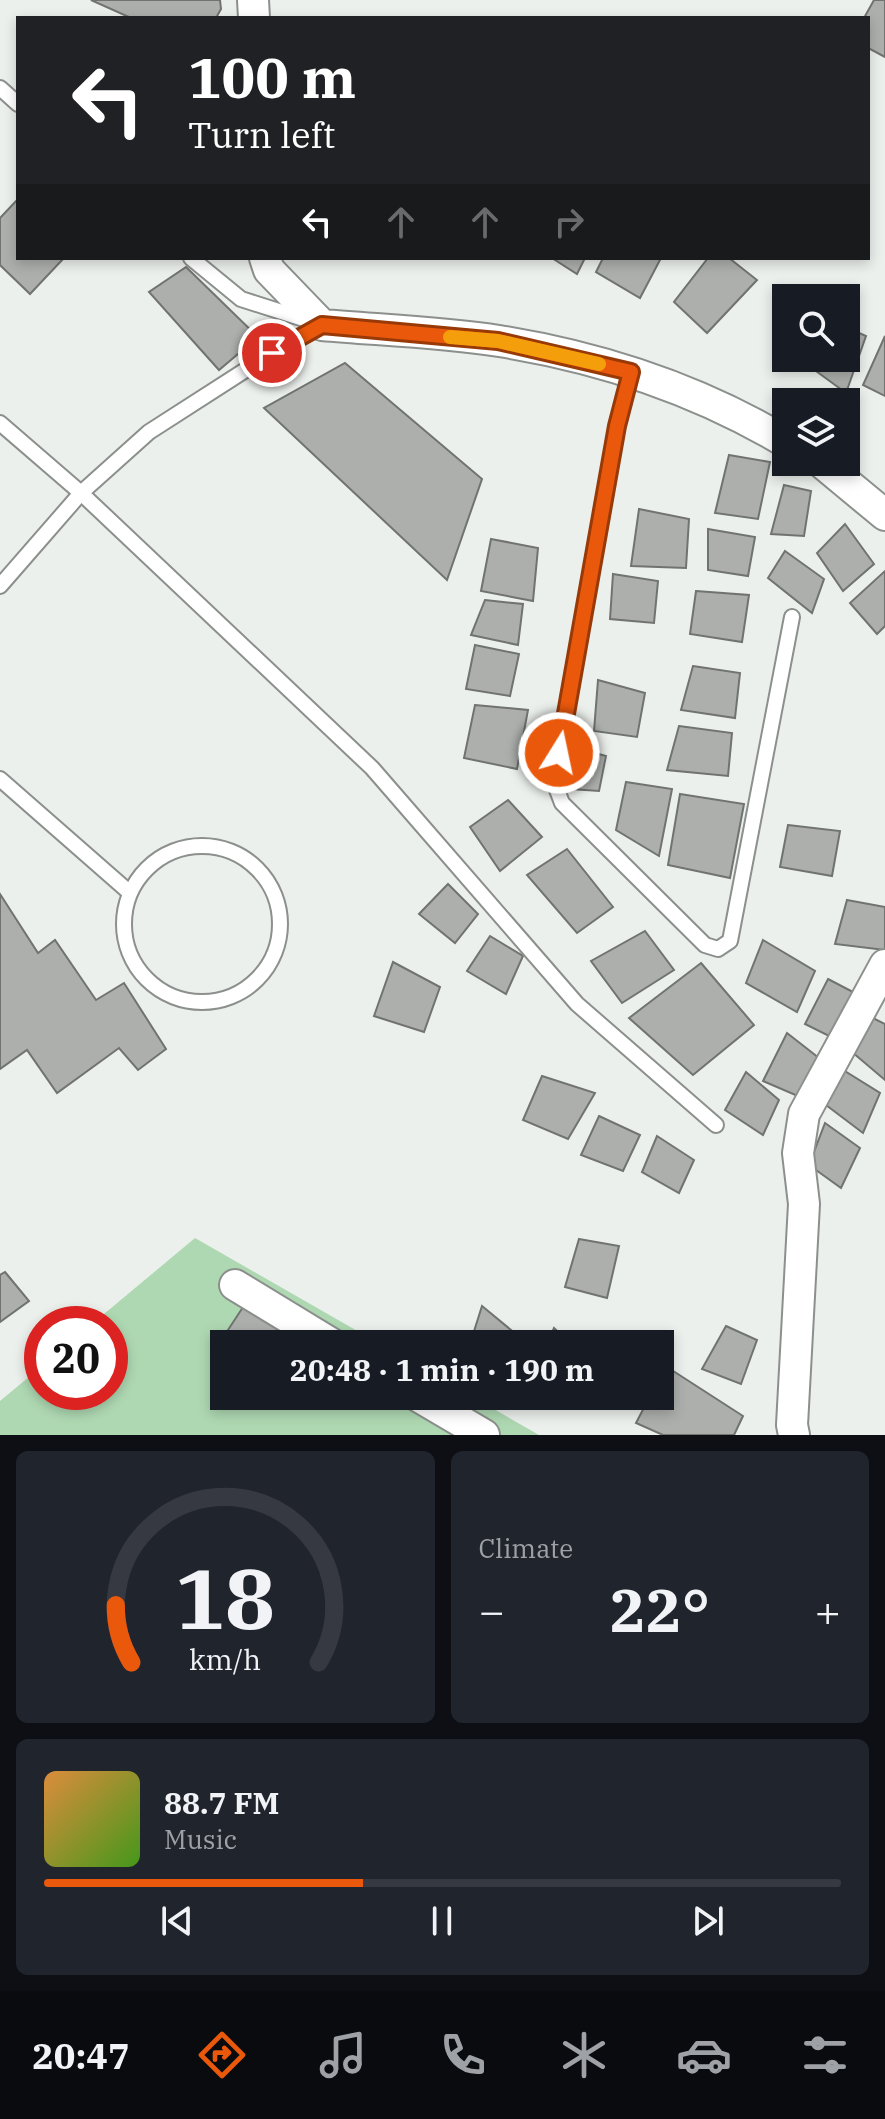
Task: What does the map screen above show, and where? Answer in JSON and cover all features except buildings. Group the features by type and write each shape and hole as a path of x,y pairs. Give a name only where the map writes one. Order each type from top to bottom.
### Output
{"street":[{"path":"266,260 269,270 322,325 498,341 631,372 748,419 772,434"},
{"path":"838,476 885,515"},
{"path":"794,1435 792,1425 804,1204 798,1153 804,1114 885,965"},
{"path":"235,1285 309,1330"},
{"path":"442,1410 484,1435"}],"lane":[{"path":"0,88 16,102"},
{"path":"193,260 241,299 322,325"},
{"path":"0,586 81,493 149,432 272,353 322,325"},
{"path":"631,372 617,426 554,782 562,803 705,945 718,949 730,941 792,617"},
{"path":"0,423 81,493 372,768 577,1004 716,1125"},
{"path":"0,779 129,892"},
{"path":"210,845 241,855 265,877 279,907 279,940 266,971 242,993 210,1003 177,1000 149,983 129,956 122,924 129,892 148,865 177,848 210,845"}],"green space":[{"path":"195,1238 356,1330 210,1330 210,1410 495,1410 539,1435 0,1435 0,1401 24,1381 24,1410 128,1410 128,1306 114,1306"}],"slow traffic":[{"path":"450,337 498,341 599,364"}],"route":[{"path":"272,353 322,325 498,341 631,372 617,426 559,753"}]}
